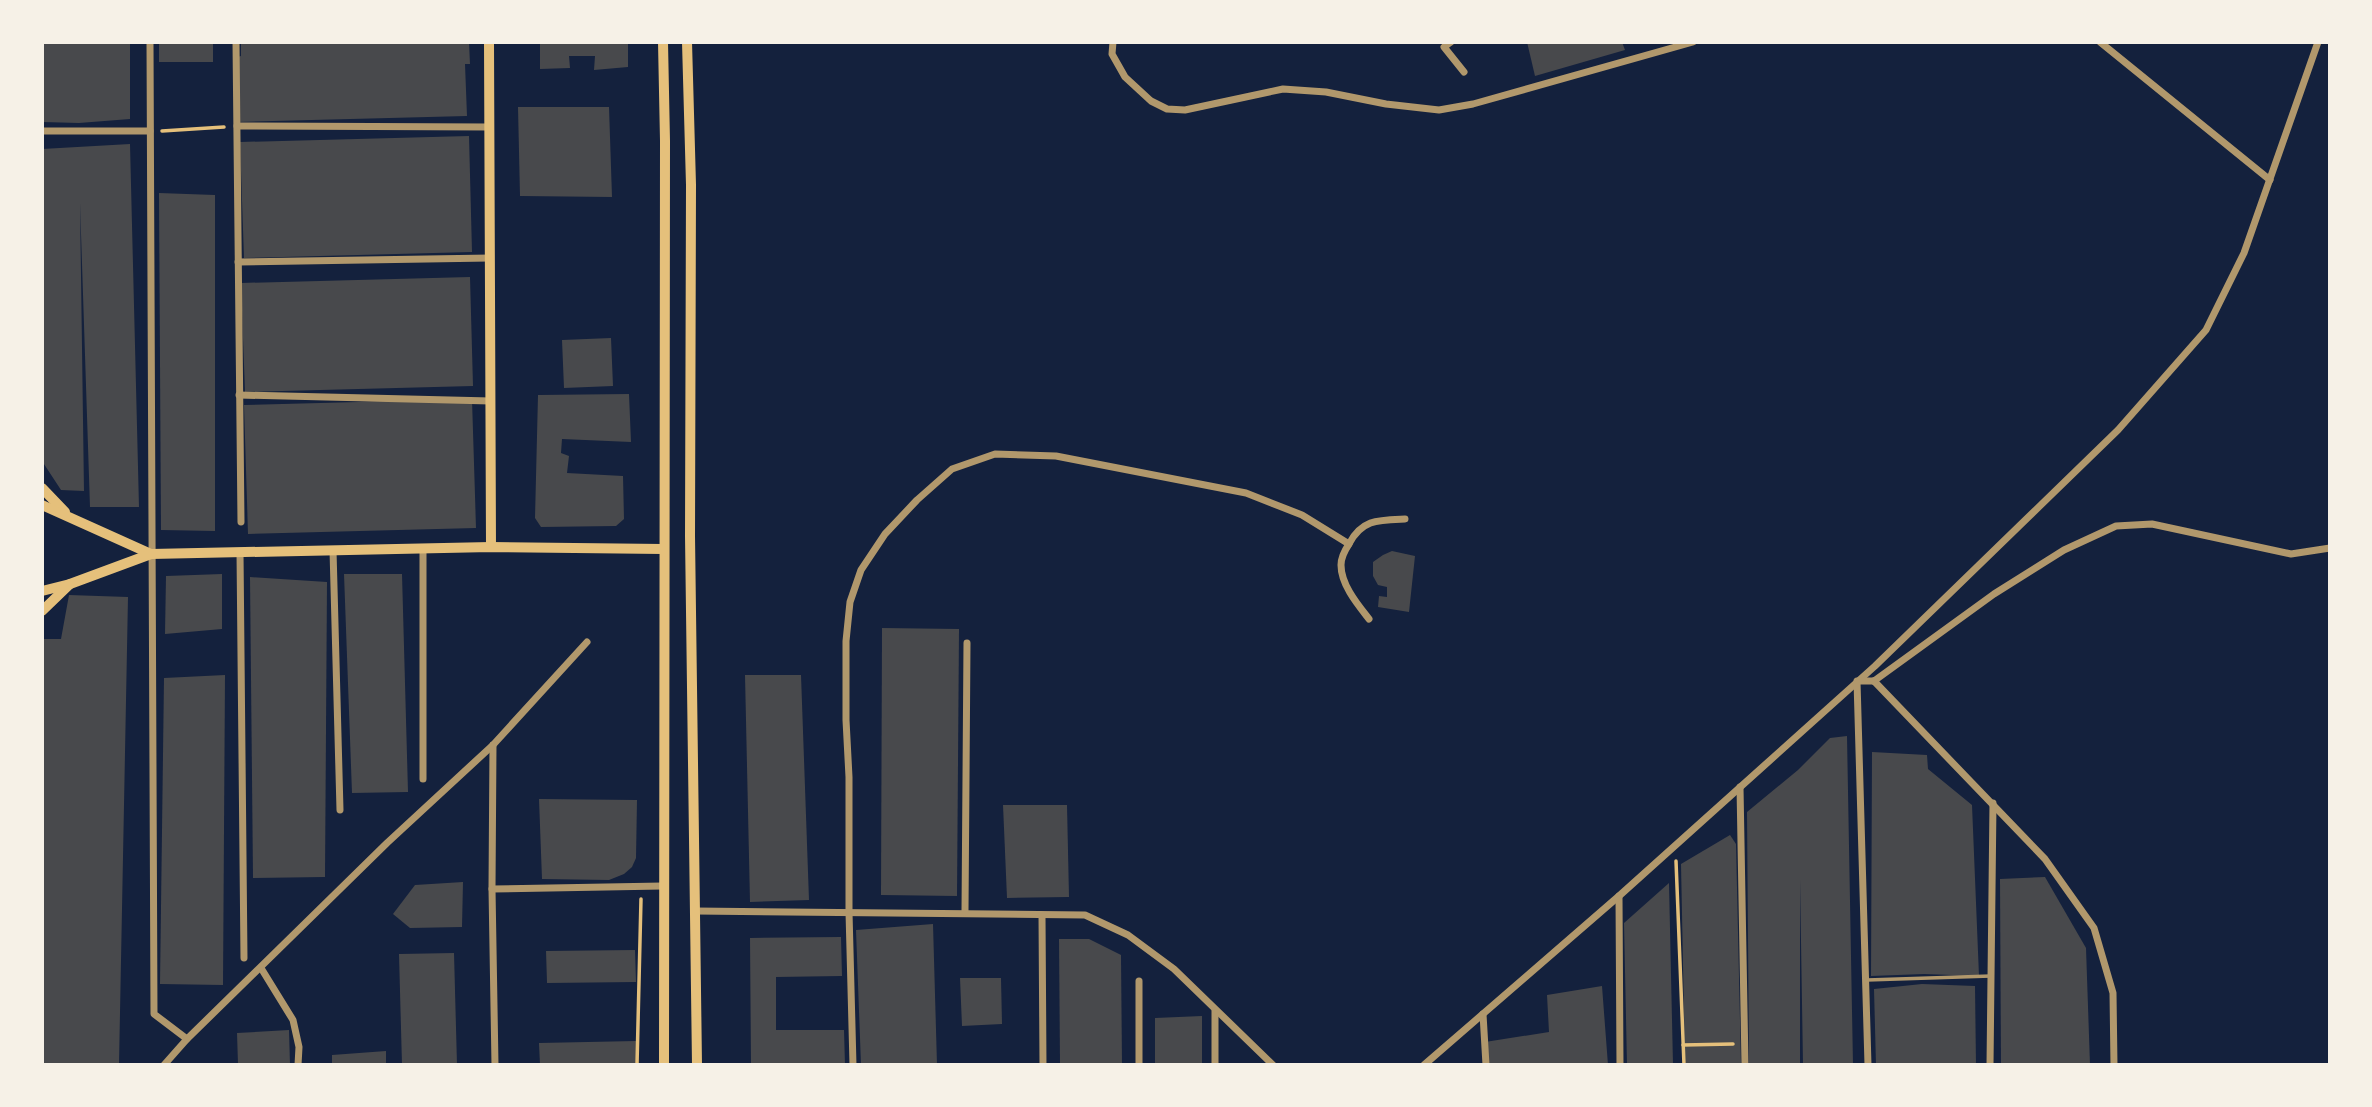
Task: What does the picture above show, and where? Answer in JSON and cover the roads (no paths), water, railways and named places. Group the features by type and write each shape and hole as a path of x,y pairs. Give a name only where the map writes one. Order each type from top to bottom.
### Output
{"main road":[{"path":"489,42 491,547"},
{"path":"663,42 664,1065"},
{"path":"687,42 691,185 690,536 697,1065"},
{"path":"42,488 70,517"},
{"path":"42,505 151,554"},
{"path":"42,590 70,584 151,554 491,547 663,549"},
{"path":"42,611 70,584"}],"street":[{"path":"150,42 154,1014 187,1039"},
{"path":"236,42 241,522"},
{"path":"1114,42 1112,54 1125,77 1151,101 1167,109 1185,110 1283,89 1326,92 1386,104 1439,110 1473,104 1686,43"},
{"path":"1451,42 1444,47 1464,72"},
{"path":"2100,42 2270,180"},
{"path":"1424,1065 1619,896 1875,666 2118,430 2206,330 2244,253 2318,42"},
{"path":"237,126 489,127"},
{"path":"42,131 150,131"},
{"path":"238,261 490,258"},
{"path":"239,395 491,401"},
{"path":"853,1065 846,720 846,641 850,601 861,570 885,534 917,500 952,470 995,454 1056,456 1247,493 1302,515 1349,544"},
{"path":"1369,619 1354,599 1341,566 1357,530 1366,524 1383,520 1405,519"},
{"path":"1857,681 1874,681 1994,594 2064,550 2116,526 2152,524 2291,554 2330,548"},
{"path":"423,548 423,779"},
{"path":"333,550 340,810"},
{"path":"240,552 244,958"},
{"path":"164,1065 187,1039 387,843 493,745 587,642"},
{"path":"965,912 967,643"},
{"path":"1857,681 1868,1065"},
{"path":"1874,681 2045,859 2094,928 2113,993 2114,1065"},
{"path":"493,745 495,1065"},
{"path":"1740,787 1745,1065"},
{"path":"1990,1065 1993,803"},
{"path":"492,889 662,886"},
{"path":"1619,896 1620,1065"},
{"path":"696,911 1085,915 1128,934 1174,969 1273,1065"},
{"path":"1042,915 1043,1065"},
{"path":"261,968 293,1020 299,1046 298,1065"},
{"path":"1139,981 1139,1065"},
{"path":"1215,1011 1215,1065"},
{"path":"1483,1014 1486,1065"}],"lane":[{"path":"1864,980 1991,976"}]}
